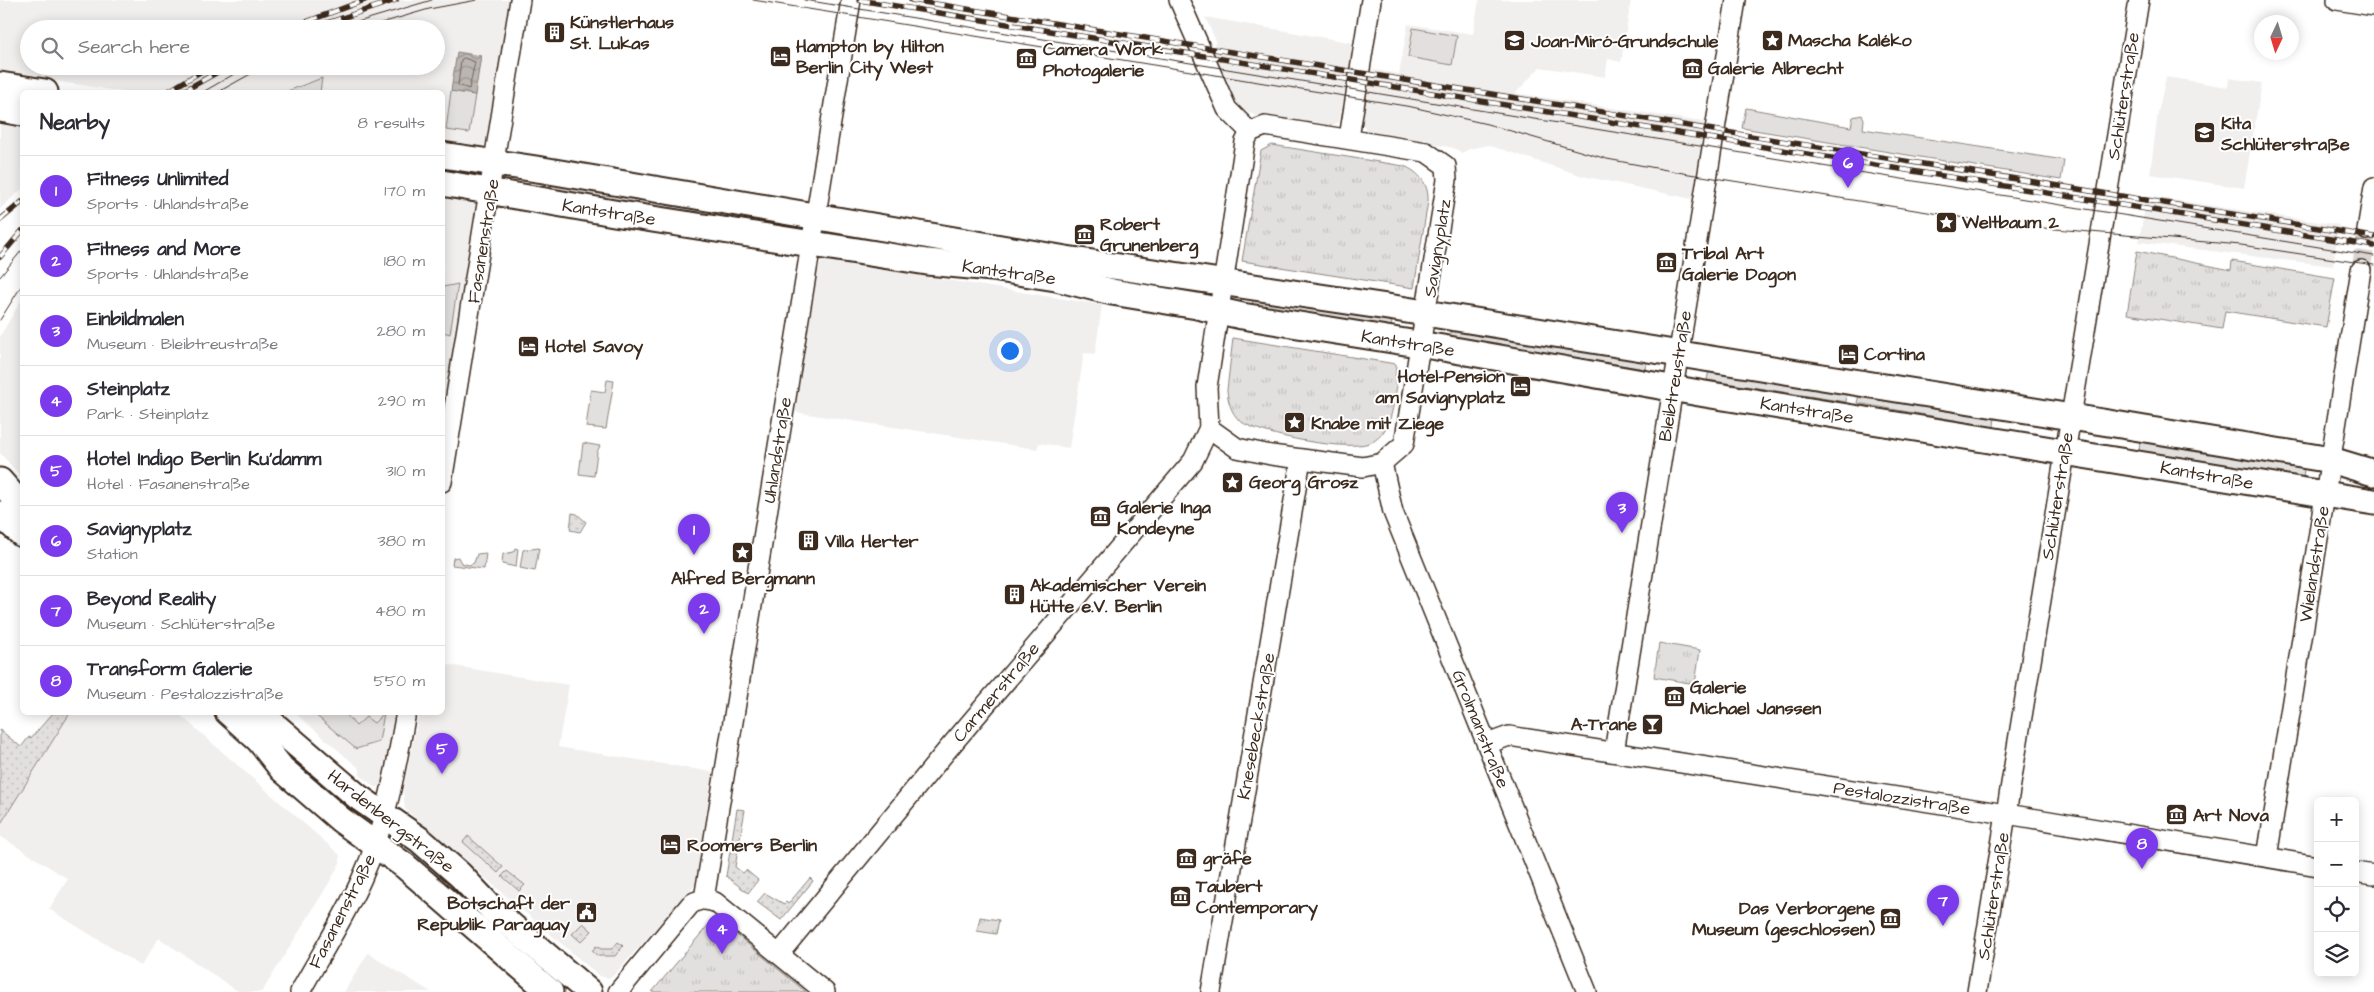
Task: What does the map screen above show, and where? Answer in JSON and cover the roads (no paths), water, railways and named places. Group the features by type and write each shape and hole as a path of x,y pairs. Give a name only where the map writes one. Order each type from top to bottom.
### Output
{"main road":[{"path":"0,85 32,90"},
{"path":"0,109 20,113"},
{"name":"Kantstraße","path":"445,155 1066,259 1427,313 2070,417 2331,460 2374,473"},
{"name":"Kantstraße","path":"445,184 927,262 1056,278 1112,292 1197,306 1219,312 1673,389 2374,502"},
{"path":"0,481 20,504"},
{"path":"0,514 20,532"},
{"name":"Hardenbergstraße","path":"231,715 259,740 291,777 341,820 405,866 550,992"},
{"name":"Hardenbergstraße","path":"262,715 358,797 411,834 460,875 493,910 589,992"}],"street":[{"name":"Fasanenstraße","path":"445,464 491,192 520,0"},
{"name":"Uhlandstraße","path":"704,899 851,0"},
{"path":"1179,0 1227,109 1250,132 1245,142 1207,387 1209,428 1237,448 1363,467 1382,463"},
{"path":"1349,138 1371,0"},
{"name":"Bleibtreustraße","path":"1614,752 1736,0"},
{"name":"Schlüterstraße","path":"1977,992 2139,0"},
{"path":"2337,0 2374,6"},
{"name":"Savignyplatz","path":"1250,132 1265,126 1349,138 1426,152 1446,166 1447,180 1427,313 1404,444 1382,463"},
{"path":"2367,230 2374,187"},
{"name":"Wielandstraße","path":"2267,857 2361,270"},
{"name":"Carmerstraße","path":"778,954 958,736 1193,461 1209,428"},
{"name":"Knesebeckstraße","path":"1211,992 1301,459"},
{"name":"Grolmanstraße","path":"1382,463 1394,512 1587,992"},
{"name":"Fasanenstraße","path":"300,992 362,880 385,816 394,781 405,715"},
{"name":"Pestalozzistraße","path":"1487,744 1509,736 2006,814 2314,865"},
{"path":"2359,873 2374,875"},
{"path":"618,992 690,905 695,901 704,899 715,902 826,992"}],"water":[{"path":"457,52 481,56 475,95 451,91"}],"tunnel":[{"path":"2361,270 2367,230"}],"tram line":[{"path":"364,20 432,0"},
{"path":"392,20 429,9 477,0"},
{"path":"753,0 1412,107 1487,124 1607,159 1683,173 2009,225 2241,245 2374,265"},
{"path":"804,0 2374,256"},
{"path":"206,90 232,75"},
{"path":"222,90 249,75"},
{"path":"0,277 20,252"},
{"path":"0,320 20,288"}],"railway":[{"path":"311,20 365,0"},
{"path":"336,20 396,0"},
{"path":"859,0 2374,246"},
{"path":"911,0 2374,237"},
{"path":"170,90 195,75"},
{"path":"186,90 212,75"},
{"path":"0,220 20,204"},
{"path":"0,257 20,233"}],"place":[{"name":"Künstlerhaus St. Lukas","path":"554,32"},
{"name":"Mascha Kaléko","path":"1772,40"},
{"name":"Joan-Miró-Grundschule","path":"1515,41"},
{"name":"Hampton by Hilton Berlin City West","path":"780,56"},
{"name":"Camera Work Photogalerie","path":"1027,59"},
{"name":"Galerie Albrecht","path":"1692,68"},
{"name":"Kita Schlüterstraße","path":"2205,133"},
{"name":"Savignyplatz","path":"1848,188"},
{"name":"Weltbaum 2","path":"1946,222"},
{"name":"Robert Grunenberg","path":"1084,234"},
{"name":"Tribal Art Galerie Dogon","path":"1666,263"},
{"name":"Hotel Savoy","path":"529,346"},
{"name":"Cortina","path":"1848,354"},
{"name":"Hotel-Pension am Savignyplatz","path":"1521,386"},
{"name":"Knabe mit Ziege","path":"1295,423"},
{"name":"Georg Grosz","path":"1233,482"},
{"name":"Galerie Inga Kondeyne","path":"1101,517"},
{"name":"Einbildmalen","path":"1622,533"},
{"name":"Villa Herter","path":"809,541"},
{"name":"Alfred Bergmann","path":"743,553"},
{"name":"Fitness Unlimited","path":"694,555"},
{"name":"Akademischer Verein Hütte e.V. Berlin","path":"1014,595"},
{"name":"Fitness and More","path":"704,634"},
{"name":"Galerie Michael Janssen","path":"1674,697"},
{"name":"A-Trane","path":"1653,724"},
{"name":"Hotel Indigo Berlin Ku'damm","path":"442,774"},
{"name":"Art Nova","path":"2177,815"},
{"name":"Roomers Berlin","path":"671,845"},
{"name":"gräfe","path":"1187,858"},
{"name":"Transform Galerie","path":"2142,869"},
{"name":"Taubert Contemporary","path":"1180,896"},
{"name":"Botschaft der Republik Paraguay","path":"586,913"},
{"name":"Das Verborgene Museum (geschlossen)","path":"1891,918"},
{"name":"Beyond Reality","path":"1943,926"},
{"name":"Steinplatz","path":"722,954"}]}
